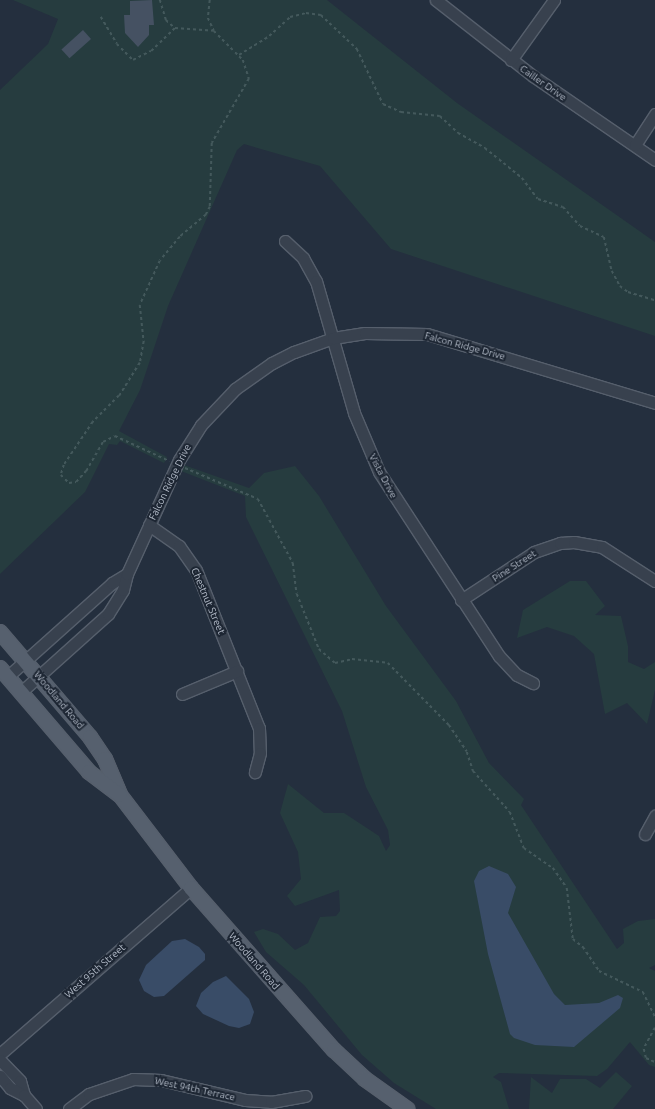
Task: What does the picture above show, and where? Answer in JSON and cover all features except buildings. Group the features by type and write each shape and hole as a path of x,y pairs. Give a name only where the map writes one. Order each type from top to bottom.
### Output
{"main road":[{"name":"Woodland Road","path":"0,632 38,676 105,759 120,795 190,888 330,1046 365,1079 407,1109"},
{"name":"Woodland Road","path":"4,672 90,772 120,795"}],"street":[{"name":"Cailler Drive","path":"436,0 511,60 655,160"},
{"path":"511,60 554,0"},
{"path":"635,145 655,114"},
{"name":"Vista Drive","path":"285,241 310,268 333,338 354,413 374,460 395,499 507,666 533,683"},
{"name":"Falcon Ridge Drive","path":"21,692 108,614 123,590 127,574 177,465 201,425 234,389 272,363 333,338 385,332 426,334 655,402"},
{"name":"Chestnut Street","path":"149,525 179,546 192,563 237,670 259,728 260,753 255,772"},
{"name":"Pine Street","path":"462,600 534,552 560,543 574,542 602,547 655,581"},
{"path":"4,672 25,661 112,583 127,574"},
{"path":"182,694 237,670"},
{"path":"645,834 655,816"},
{"name":"West 95th Street","path":"0,1054 190,888"},
{"path":"0,1060 20,1081 24,1095 36,1109"},
{"path":"0,1076 16,1093 24,1095"},
{"name":"West 94th Terrace","path":"69,1109 89,1094 133,1079 161,1080 245,1100 272,1102 305,1096"}],"path":[{"path":"160,0 166,20 175,28 214,31"},
{"path":"210,0 208,18 214,31 239,55 249,78 212,143 210,207 206,215 180,237 156,268 140,305 144,341 140,363 119,396 93,422 64,465 61,475 69,483 76,482 86,471 103,442 115,436 177,465 258,499 293,563 298,594 319,649 335,663 352,659 388,663 448,725 467,752 473,770 510,812 524,848 549,864 567,888 573,938 584,947 599,971 643,992 655,1017"},
{"path":"239,55 269,36 290,17 306,13 321,15 357,49 383,104 401,112 440,116 458,133 485,148 522,178 538,198 563,207 580,226 604,237 612,270 624,289 655,300"},
{"path":"101,17 117,44 133,60 151,51 175,28"},
{"path":"655,1028 644,1049 646,1058 655,1062"}],"green space":[{"path":"13,0 327,0 457,103 655,242 655,336 391,249 320,166 244,144 237,150 168,306 140,390 119,431 167,457 164,463 120,441 117,445 109,444 85,492 0,574 0,90 48,44 58,19"},
{"path":"184,465 249,488 264,473 295,466 319,496 386,606 456,701 489,763 524,799 521,805 617,949 624,943 623,929 638,921 655,919 655,965 649,968 655,971 655,1067 649,1065 630,1042 607,1069 597,1076 499,1073 493,1077 501,1082 509,1109 436,1109 394,1083 362,1055 304,985 266,952 254,932 263,929 278,934 295,950 308,943 320,917 336,916 340,911 339,890 295,906 287,896 301,879 298,852 280,813 288,784 324,813 344,813 379,836 386,851 390,845 388,830 366,787 342,711 246,517 245,496 181,471"},
{"path":"570,581 586,581 605,606 595,615 621,616 628,646 628,662 644,669 655,662 655,690 647,724 627,703 605,714 594,654 574,636 547,627 517,638 523,610"},
{"path":"616,1072 632,1086 613,1109 529,1109 531,1077 552,1093 560,1079 586,1079 600,1088"}],"water":[{"path":"489,866 508,874 516,887 508,913 554,994 565,1005 599,1003 618,995 623,998 620,1008 574,1047 535,1045 514,1038 510,1034 488,954 474,881 479,871"},
{"path":"185,939 199,947 205,954 205,960 164,996 154,997 144,991 139,980 146,965 172,941"},
{"path":"226,976 249,999 254,1012 250,1024 239,1028 229,1026 203,1014 196,1006 201,993 213,982"}]}
